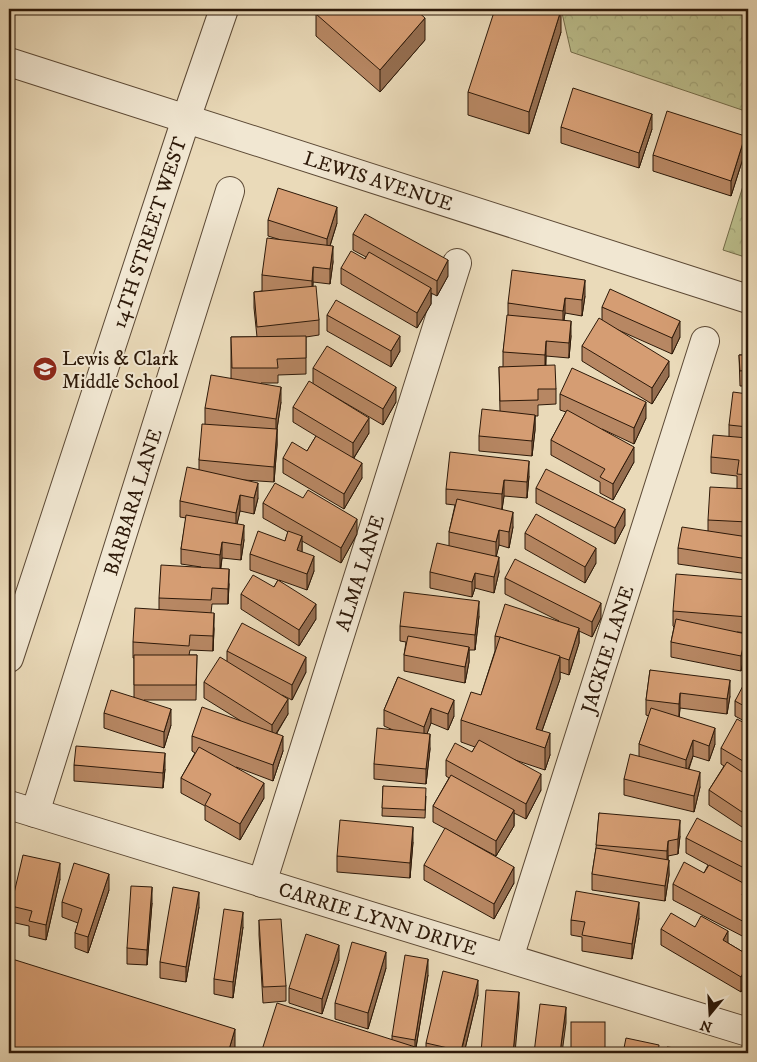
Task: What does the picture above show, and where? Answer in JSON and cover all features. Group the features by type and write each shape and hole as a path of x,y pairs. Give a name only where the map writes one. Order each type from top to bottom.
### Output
{"street":[{"name":"14TH STREET WEST","path":"9,658 224,9"},
{"name":"LEWIS AVENUE","path":"9,62 748,299"},
{"name":"BARBARA LANE","path":"35,813 230,191"},
{"name":"ALMA LANE","path":"262,883 458,264"},
{"name":"JACKIE LANE","path":"509,958 705,341"},
{"name":"CARRIE LYNN DRIVE","path":"9,805 509,958 746,1025"}],"green space":[{"path":"551,9 748,9 748,112 571,52 562,13"},
{"path":"748,170 748,258 723,250"}],"building":[{"path":"320,9 415,9 425,18 380,70 316,14"},
{"path":"495,9 561,10 529,112 468,92"},
{"path":"573,88 652,114 639,153 561,127"},
{"path":"667,111 745,136 731,181 653,155"},
{"path":"278,188 337,207 327,239 268,220"},
{"path":"365,214 448,260 437,281 353,234"},
{"path":"267,238 333,246 330,269 313,267 312,281 262,275"},
{"path":"351,251 365,259 369,252 431,288 417,313 341,268"},
{"path":"512,270 585,280 582,300 565,298 563,311 508,303"},
{"path":"316,286 319,320 257,327 254,292"},
{"path":"610,289 680,321 672,338 602,307"},
{"path":"336,300 400,336 391,351 327,315"},
{"path":"507,315 571,321 569,343 546,341 545,355 503,352"},
{"path":"599,318 669,361 652,388 582,346"},
{"path":"306,336 306,358 277,359 278,368 232,368 231,337"},
{"path":"327,346 396,387 383,409 313,368"},
{"path":"739,355 748,355 748,370 740,371"},
{"path":"555,365 556,389 538,389 538,400 500,401 499,367"},
{"path":"572,368 646,402 634,428 560,394"},
{"path":"211,375 281,387 276,419 205,408"},
{"path":"309,381 369,418 353,443 293,407"},
{"path":"733,392 748,394 748,427 729,425"},
{"path":"482,409 535,415 532,441 479,436"},
{"path":"567,410 634,447 613,484 600,477 605,469 551,440"},
{"path":"202,424 277,429 274,467 199,460"},
{"path":"713,435 748,438 748,475 737,474 739,460 711,457"},
{"path":"316,436 362,463 344,494 283,458 292,442 307,451"},
{"path":"450,452 529,461 527,482 504,480 502,494 446,489"},
{"path":"187,467 258,483 254,498 240,495 236,513 180,501"},
{"path":"546,469 625,509 615,528 536,488"},
{"path":"275,483 303,498 308,490 357,519 341,548 263,503"},
{"path":"710,487 748,489 748,522 708,520"},
{"path":"457,499 513,512 509,532 499,530 496,542 449,532"},
{"path":"536,514 596,548 585,567 525,533"},
{"path":"186,515 244,525 241,545 222,542 220,555 181,549"},
{"path":"682,527 748,537 748,559 678,548"},
{"path":"258,531 285,541 288,531 302,536 297,550 314,556 307,574 250,554"},
{"path":"437,543 499,557 494,577 475,573 472,582 430,572"},
{"path":"515,559 601,603 592,622 505,578"},
{"path":"161,565 229,569 228,589 212,588 211,600 159,598"},
{"path":"676,574 748,580 748,617 673,611"},
{"path":"253,575 274,587 278,580 316,604 299,630 241,594"},
{"path":"404,592 479,601 475,635 400,626"},
{"path":"505,604 579,628 569,660 495,636"},
{"path":"135,608 214,613 213,636 190,635 189,646 133,642"},
{"path":"676,619 746,634 741,656 671,642"},
{"path":"242,623 306,657 292,685 227,651"},
{"path":"408,636 469,647 465,667 404,655"},
{"path":"500,637 560,656 536,729 550,733 545,748 461,720 471,692 481,695"},
{"path":"134,655 197,655 196,685 134,685"},
{"path":"220,657 288,699 272,725 204,682"},
{"path":"650,670 730,680 727,699 680,693 679,704 646,700"},
{"path":"398,677 454,700 448,714 431,708 424,727 384,710"},
{"path":"745,682 748,684 748,708 735,701"},
{"path":"111,690 171,709 164,732 104,713"},
{"path":"202,707 283,736 273,765 192,736"},
{"path":"651,708 715,728 709,746 693,740 686,760 639,744"},
{"path":"737,719 748,725 748,764 721,748"},
{"path":"377,728 430,734 426,769 374,764"},
{"path":"479,740 541,774 526,804 446,760 455,743 472,752"},
{"path":"76,746 165,753 163,773 74,765"},
{"path":"199,747 264,783 240,824 205,805 211,794 181,778"},
{"path":"630,754 700,772 694,796 624,779"},
{"path":"727,762 748,776 748,816 709,790"},
{"path":"451,775 514,810 496,841 433,806"},
{"path":"383,786 426,788 425,810 382,808"},
{"path":"599,813 680,820 678,839 668,841 667,851 596,845"},
{"path":"697,818 748,845 748,870 686,838"},
{"path":"340,820 413,827 410,863 337,856"},
{"path":"445,828 514,867 494,904 424,865"},
{"path":"596,848 669,860 665,886 592,874"},
{"path":"23,855 60,863 46,925 29,921 32,911 11,906"},
{"path":"684,862 704,873 709,865 747,885 742,895 748,898 748,924 673,884"},
{"path":"74,863 109,874 88,937 75,933 82,909 62,902"},
{"path":"131,886 152,887 147,950 127,948"},
{"path":"173,887 199,892 186,967 160,962"},
{"path":"576,891 639,902 632,944 582,935 585,922 571,920"},
{"path":"224,909 243,912 233,982 214,979"},
{"path":"671,913 695,927 701,916 728,931 723,940 748,955 748,963 741,977 661,929"},
{"path":"281,919 286,986 263,987 259,920"},
{"path":"306,934 339,945 322,999 289,988"},
{"path":"352,942 386,952 368,1013 335,1003"},
{"path":"405,955 428,959 415,1040 392,1036"},
{"path":"9,958 235,1029 228,1053 21,1053 9,1049"},
{"path":"443,971 478,980 461,1051 426,1043"},
{"path":"486,990 519,992 513,1053 481,1053"},
{"path":"277,1003 434,1053 261,1053"},
{"path":"540,1004 566,1007 560,1053 534,1053"},
{"path":"571,1022 605,1022 605,1053 571,1053"},
{"path":"626,1038 659,1045 658,1053 623,1053"},
{"path":"667,1047 701,1051 701,1053 666,1053"}],"place":[{"name":"Lewis & Clark Middle School","path":"45,369"}]}
